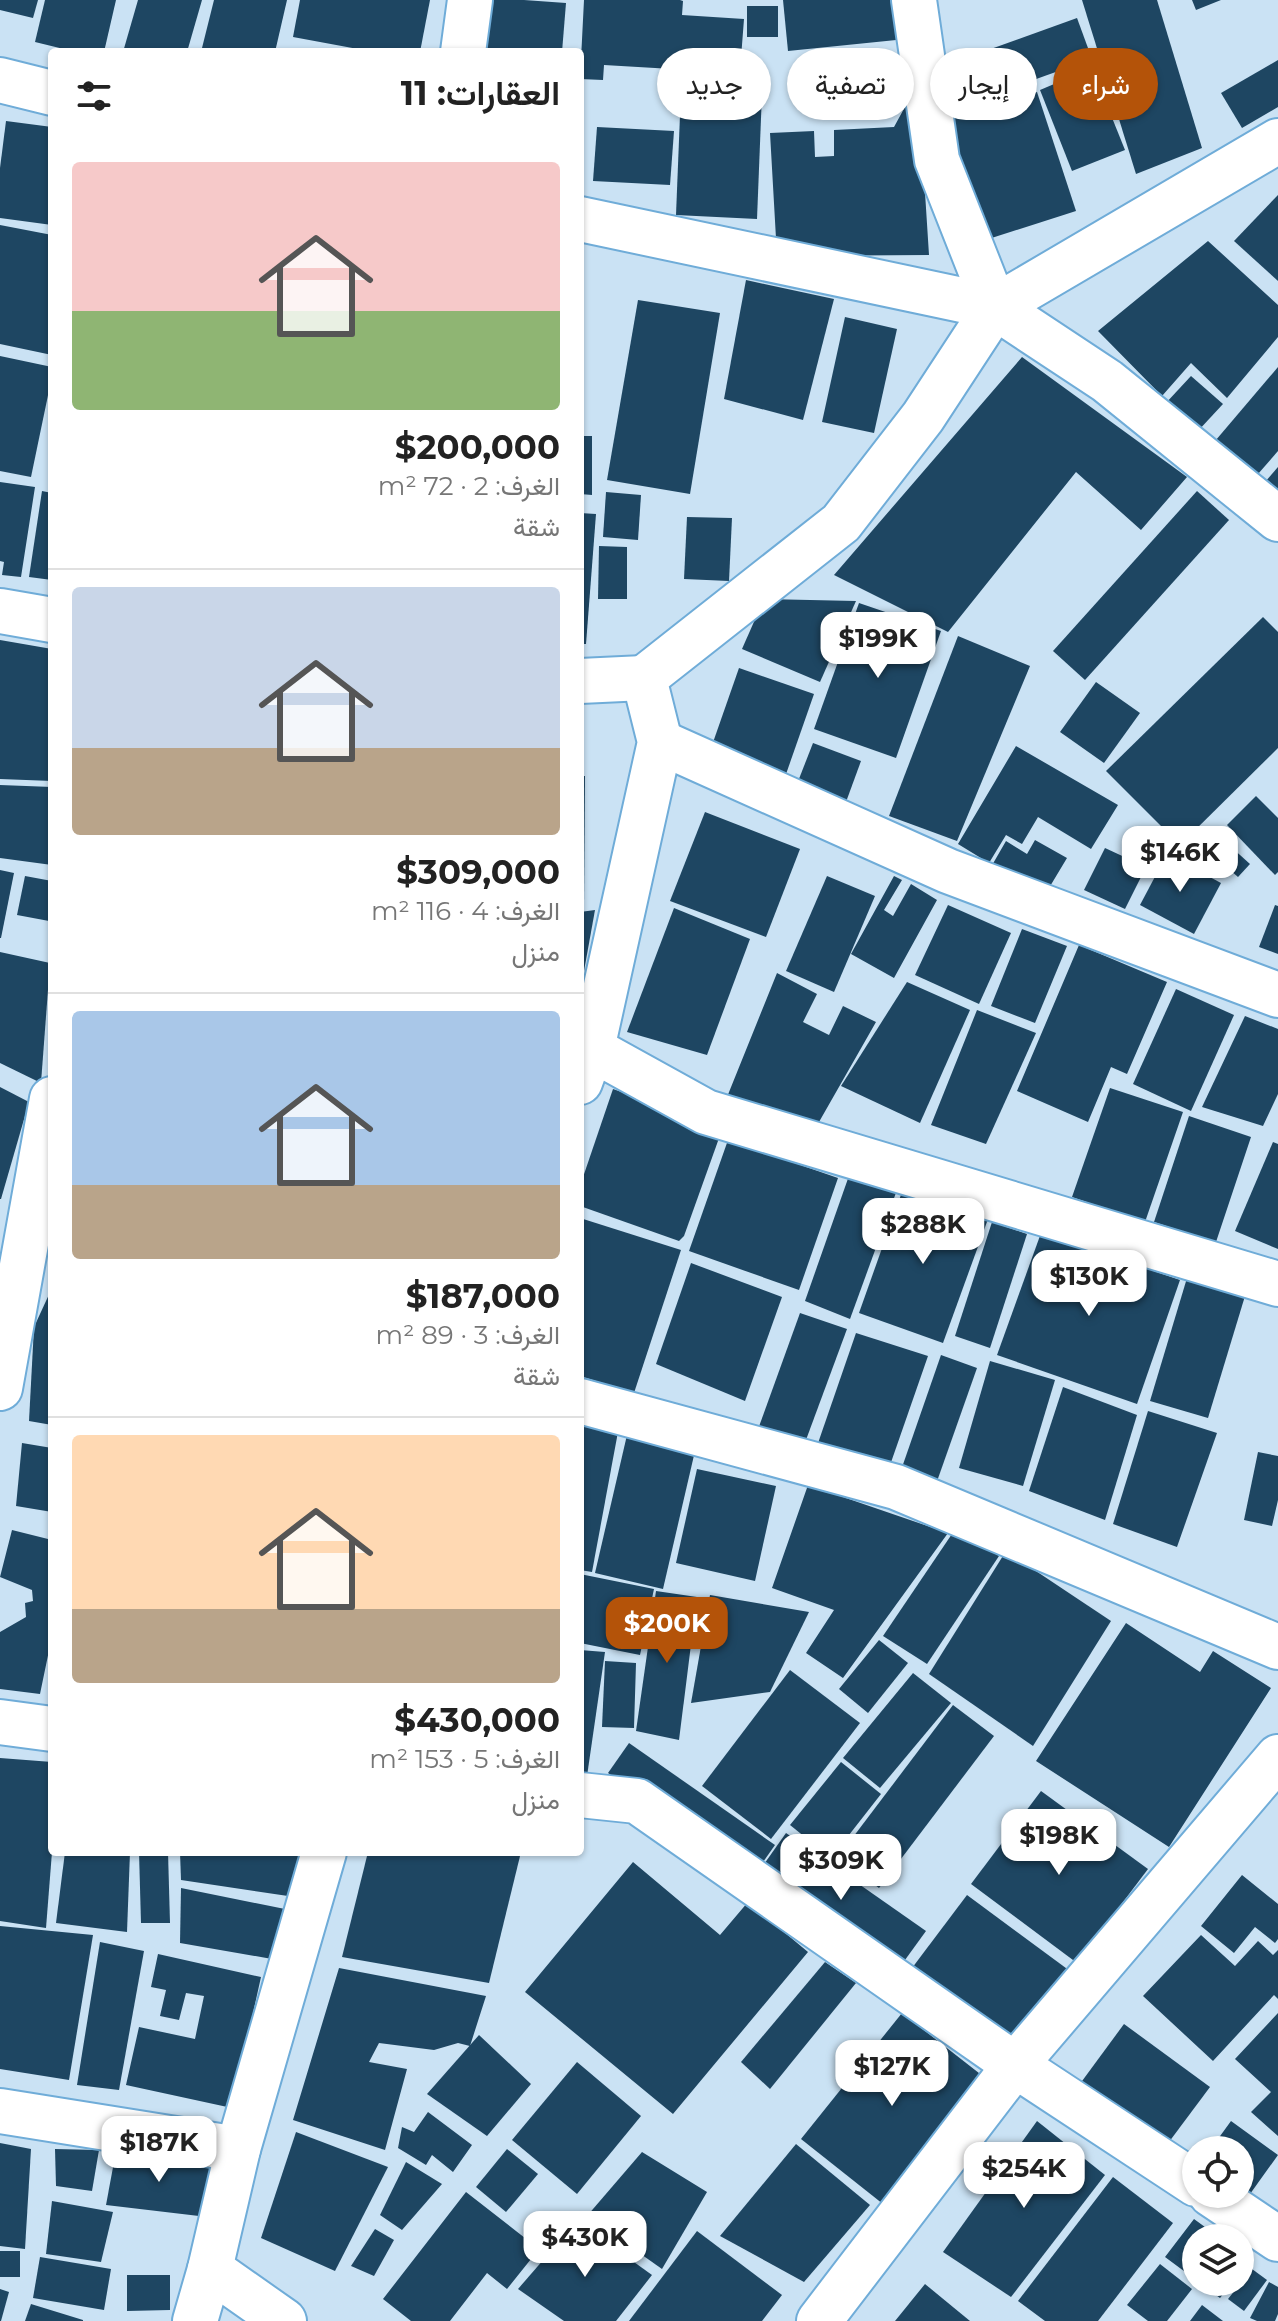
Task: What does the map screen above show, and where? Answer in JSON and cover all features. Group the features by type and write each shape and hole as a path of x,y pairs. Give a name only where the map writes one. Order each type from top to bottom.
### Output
{"street":[{"path":"464,48 470,0"},
{"path":"914,0 937,160 995,307"},
{"path":"0,80 48,92"},
{"path":"584,681 644,678 841,523 923,417 995,307 1278,141"},
{"path":"584,220 995,307 1107,381 1278,519"},
{"path":"0,611 48,619"},
{"path":"644,678 660,742 584,1059 706,1112 1278,1284"},
{"path":"660,742 948,871 1278,995"},
{"path":"0,1388 27,1216 48,1118"},
{"path":"584,1402 896,1487 1278,1647"},
{"path":"0,1722 48,1728"},
{"path":"819,2321 1015,2065 1278,1757"},
{"path":"584,1795 637,1801 1015,2065 1182,2175"},
{"path":"195,2321 238,2149 323,1856"},
{"path":"0,2111 238,2149"},
{"path":"1232,2208 1278,2239"},
{"path":"210,2269 284,2321"}],"building":[{"path":"0,0 38,0 33,18 0,10"},
{"path":"45,0 116,0 105,48 60,48 35,42"},
{"path":"138,0 202,0 188,48 124,48"},
{"path":"214,0 287,0 276,48 202,48"},
{"path":"300,0 430,0 421,48 352,48 293,37"},
{"path":"479,0 566,3 562,48 475,48"},
{"path":"584,0 680,0 683,1 682,15 744,19 742,48 657,48 657,68 604,65 603,80 584,79 584,48 582,48"},
{"path":"783,0 902,0 906,39 788,48"},
{"path":"1082,0 1157,0 1202,148 1136,174 1119,120 1158,120 1158,48 1097,48"},
{"path":"1192,0 1221,0 1196,10"},
{"path":"747,6 778,6 778,37 747,37"},
{"path":"1077,18 1088,48 1053,48 1053,73 1037,79 1037,48 994,48"},
{"path":"1278,60 1278,107 1242,128 1221,93"},
{"path":"918,83 929,255 777,256 770,133 814,131 815,157 834,156 834,130 894,127 898,120 914,120 914,90"},
{"path":"1053,84 1053,120 1113,120 1125,150 1072,171 1040,90"},
{"path":"1037,92 1076,211 976,243 938,123 948,120 1037,120"},
{"path":"680,120 761,120 757,219 676,215"},
{"path":"6,121 48,126 48,224 0,218 0,168"},
{"path":"597,127 674,131 670,185 593,181"},
{"path":"1278,195 1278,281 1234,241"},
{"path":"0,225 48,234 48,354 0,344"},
{"path":"1208,241 1278,305 1278,337 1227,398 1191,363 1162,396 1098,331"},
{"path":"746,280 834,299 803,420 724,399"},
{"path":"638,300 720,313 690,494 607,480"},
{"path":"845,317 897,329 874,433 822,422"},
{"path":"0,356 48,366 48,395 31,477 0,471"},
{"path":"1022,357 1187,477 1141,530 1076,472 948,632 834,575"},
{"path":"1278,367 1278,451 1251,482 1210,447"},
{"path":"1191,376 1223,404 1197,432 1165,404"},
{"path":"584,436 592,436 592,495 584,494"},
{"path":"1278,467 1278,493 1265,482"},
{"path":"0,482 35,487 21,577 2,575"},
{"path":"42,491 48,492 48,579 29,577"},
{"path":"1197,491 1229,520 1085,680 1053,651"},
{"path":"606,492 641,495 638,540 603,537"},
{"path":"584,513 596,514 584,644"},
{"path":"687,517 732,518 729,581 684,579"},
{"path":"599,546 627,547 627,599 598,599"},
{"path":"764,599 856,601 820,682 742,649"},
{"path":"859,603 941,631 896,758 814,729"},
{"path":"1263,617 1278,632 1278,748 1180,845 1106,771"},
{"path":"958,636 1030,666 957,841 889,816"},
{"path":"0,640 48,648 48,781 0,779"},
{"path":"739,668 814,694 785,777 710,751"},
{"path":"1096,682 1140,713 1104,763 1060,732"},
{"path":"813,743 861,761 846,802 797,784"},
{"path":"1016,746 1118,805 1091,849 1038,817 1022,844 1006,835 989,863 958,844"},
{"path":"584,776 585,776 584,903"},
{"path":"0,785 48,787 48,864 0,858"},
{"path":"1256,796 1278,818 1278,872 1275,875 1227,825"},
{"path":"705,812 800,849 766,937 670,901"},
{"path":"1220,837 1250,864 1238,877 1207,850"},
{"path":"1035,840 1067,858 1043,898 991,867 1006,841 1027,854"},
{"path":"1105,848 1146,867 1125,909 1084,890"},
{"path":"1167,854 1221,883 1194,934 1140,905"},
{"path":"0,870 14,873 1,938 0,938"},
{"path":"25,876 48,880 48,921 17,915"},
{"path":"827,876 875,896 834,992 786,971"},
{"path":"894,876 902,880 884,910 893,916 911,884 937,900 894,978 851,954"},
{"path":"948,905 1011,933 979,1004 915,975"},
{"path":"1275,905 1278,906 1278,954 1259,947"},
{"path":"674,908 750,939 707,1055 627,1032"},
{"path":"595,910 584,971 584,911"},
{"path":"1022,929 1067,946 1035,1023 991,1006"},
{"path":"1079,945 1167,982 1127,1074 1111,1067 1088,1122 1017,1091"},
{"path":"0,952 48,963 41,1083 0,1063"},
{"path":"777,973 817,994 803,1022 829,1035 843,1006 876,1022 811,1136 723,1107"},
{"path":"907,982 970,1010 920,1123 841,1086"},
{"path":"1176,989 1234,1015 1191,1111 1133,1084"},
{"path":"977,1010 1036,1033 986,1144 931,1125"},
{"path":"1245,1016 1278,1029 1278,1094 1263,1126 1202,1107"},
{"path":"0,1087 29,1102 1,1199 0,1199"},
{"path":"1110,1088 1183,1112 1145,1222 1072,1197"},
{"path":"613,1089 723,1127 684,1236 679,1241 584,1207 584,1174"},
{"path":"1189,1116 1251,1137 1216,1242 1154,1222"},
{"path":"728,1140 838,1178 799,1290 689,1251"},
{"path":"1273,1142 1278,1144 1278,1249 1235,1231"},
{"path":"851,1170 897,1190 850,1319 805,1301"},
{"path":"903,1189 988,1219 943,1343 859,1313"},
{"path":"584,1219 681,1250 634,1393 584,1377"},
{"path":"992,1222 1027,1234 990,1348 955,1336"},
{"path":"1041,1233 1180,1280 1137,1404 997,1355"},
{"path":"691,1263 782,1297 745,1401 656,1364"},
{"path":"1187,1278 1245,1296 1208,1418 1150,1401"},
{"path":"48,1297 48,1424 29,1421 34,1327"},
{"path":"800,1313 847,1329 803,1448 757,1432"},
{"path":"856,1333 928,1356 888,1471 817,1446"},
{"path":"941,1355 977,1368 935,1487 899,1476"},
{"path":"990,1361 1055,1380 1023,1486 959,1468"},
{"path":"1063,1387 1137,1415 1105,1520 1029,1491"},
{"path":"1148,1411 1217,1433 1177,1547 1113,1524"},
{"path":"584,1415 620,1421 592,1572 584,1571"},
{"path":"627,1435 695,1451 663,1589 595,1573"},
{"path":"22,1443 48,1447 48,1511 16,1506"},
{"path":"1258,1452 1278,1456 1278,1500 1272,1526 1244,1520"},
{"path":"697,1469 776,1486 755,1581 676,1563"},
{"path":"808,1485 948,1533 843,1678 806,1653 834,1610 772,1588"},
{"path":"956,1528 999,1556 927,1664 883,1636"},
{"path":"12,1530 48,1539 48,1655 40,1694 0,1689 0,1632 26,1617 25,1603 33,1601 32,1590 0,1577"},
{"path":"1006,1551 1111,1621 1033,1746 929,1674"},
{"path":"584,1575 654,1589 640,1655 584,1644"},
{"path":"656,1591 697,1597 679,1740 636,1731"},
{"path":"710,1595 809,1612 770,1692 691,1703"},
{"path":"1126,1623 1200,1672 1213,1651 1271,1688 1169,1847 1036,1761"},
{"path":"879,1640 908,1663 868,1713 839,1689"},
{"path":"584,1650 605,1652 584,1790"},
{"path":"605,1661 636,1663 634,1728 602,1727"},
{"path":"790,1670 860,1723 771,1839 702,1786"},
{"path":"913,1673 951,1703 880,1788 843,1758"},
{"path":"953,1705 994,1736 879,1888 838,1857"},
{"path":"629,1743 775,1845 754,1875 608,1773"},
{"path":"0,1758 48,1762 48,1856 52,1856 46,1928 0,1921"},
{"path":"841,1762 881,1794 831,1858 790,1825"},
{"path":"1041,1791 1148,1869 1077,1963 971,1884"},
{"path":"786,1833 926,1931 897,1971 757,1874"},
{"path":"64,1856 130,1856 127,1932 56,1923"},
{"path":"139,1856 168,1856 170,1923 141,1923"},
{"path":"180,1856 302,1856 288,1896 181,1880"},
{"path":"367,1856 520,1856 489,1983 342,1957"},
{"path":"633,1862 720,1935 748,1902 808,1952 673,2114 525,1992"},
{"path":"1242,1875 1278,1904 1278,1939 1275,1943 1255,1927 1234,1953 1201,1926"},
{"path":"181,1888 285,1909 272,1959 180,1943"},
{"path":"967,1895 1074,1974 1013,2054 906,1976"},
{"path":"0,1926 93,1935 69,2080 0,2069"},
{"path":"1201,1935 1235,1966 1258,1941 1273,1955 1278,1950 1278,1999 1274,1995 1213,2061 1143,1996"},
{"path":"100,1942 144,1951 119,2090 77,2085"},
{"path":"158,1954 261,1977 232,2108 126,2085 139,2027 195,2039 204,1996 186,1993 179,2020 160,2016 166,1990 151,1987"},
{"path":"825,1962 856,1983 770,2089 741,2062"},
{"path":"339,1968 486,1996 470,2046 458,2043 434,2050 379,2043 369,2062 407,2069 385,2150 293,2120"},
{"path":"902,2013 984,2077 883,2204 801,2139"},
{"path":"1278,2013 1278,2136 1251,2112 1271,2092 1235,2059"},
{"path":"1124,2024 1210,2087 1160,2154 1074,2092"},
{"path":"479,2035 531,2084 487,2136 427,2094"},
{"path":"577,2062 641,2116 577,2194 512,2140"},
{"path":"428,2112 472,2145 453,2172 432,2155 426,2165 398,2148 402,2127 414,2132"},
{"path":"1037,2121 1105,2175 1011,2297 943,2252"},
{"path":"1231,2121 1252,2136 1220,2136"},
{"path":"296,2132 388,2167 335,2271 261,2238"},
{"path":"1254,2138 1278,2155 1254,2188"},
{"path":"0,2143 31,2149 25,2249 0,2246"},
{"path":"796,2144 870,2205 804,2282 720,2236"},
{"path":"55,2149 99,2150 92,2191 56,2186"},
{"path":"507,2149 538,2174 506,2212 476,2187"},
{"path":"116,2151 216,2166 199,2216 106,2205"},
{"path":"642,2152 707,2192 662,2269 587,2216"},
{"path":"406,2162 442,2184 402,2230 380,2215"},
{"path":"1113,2177 1173,2223 1098,2321 1045,2321 1018,2301"},
{"path":"466,2192 539,2249 507,2289 487,2273 450,2321 411,2321 383,2299"},
{"path":"52,2201 113,2212 101,2262 46,2254"},
{"path":"577,2221 652,2275 616,2321 564,2321 518,2289"},
{"path":"375,2229 394,2240 374,2276 351,2266"},
{"path":"697,2231 782,2295 762,2321 629,2321"},
{"path":"1182,2235 1182,2270 1165,2257"},
{"path":"0,2251 20,2251 20,2277 0,2277"},
{"path":"40,2257 111,2269 104,2310 33,2298"},
{"path":"1160,2264 1182,2281 1182,2296 1187,2296 1167,2321 1148,2321 1127,2305"},
{"path":"1254,2270 1267,2280 1244,2311 1228,2299 1230,2296 1254,2296"},
{"path":"127,2275 170,2275 170,2310 127,2311"},
{"path":"1269,2282 1278,2287 1278,2314 1275,2321 1257,2321 1250,2318"},
{"path":"925,2284 970,2321 895,2321"},
{"path":"0,2289 9,2292 1,2321 0,2321"},
{"path":"31,2304 83,2320 83,2321 25,2321"},
{"path":"1202,2305 1223,2321 1190,2321"}]}
